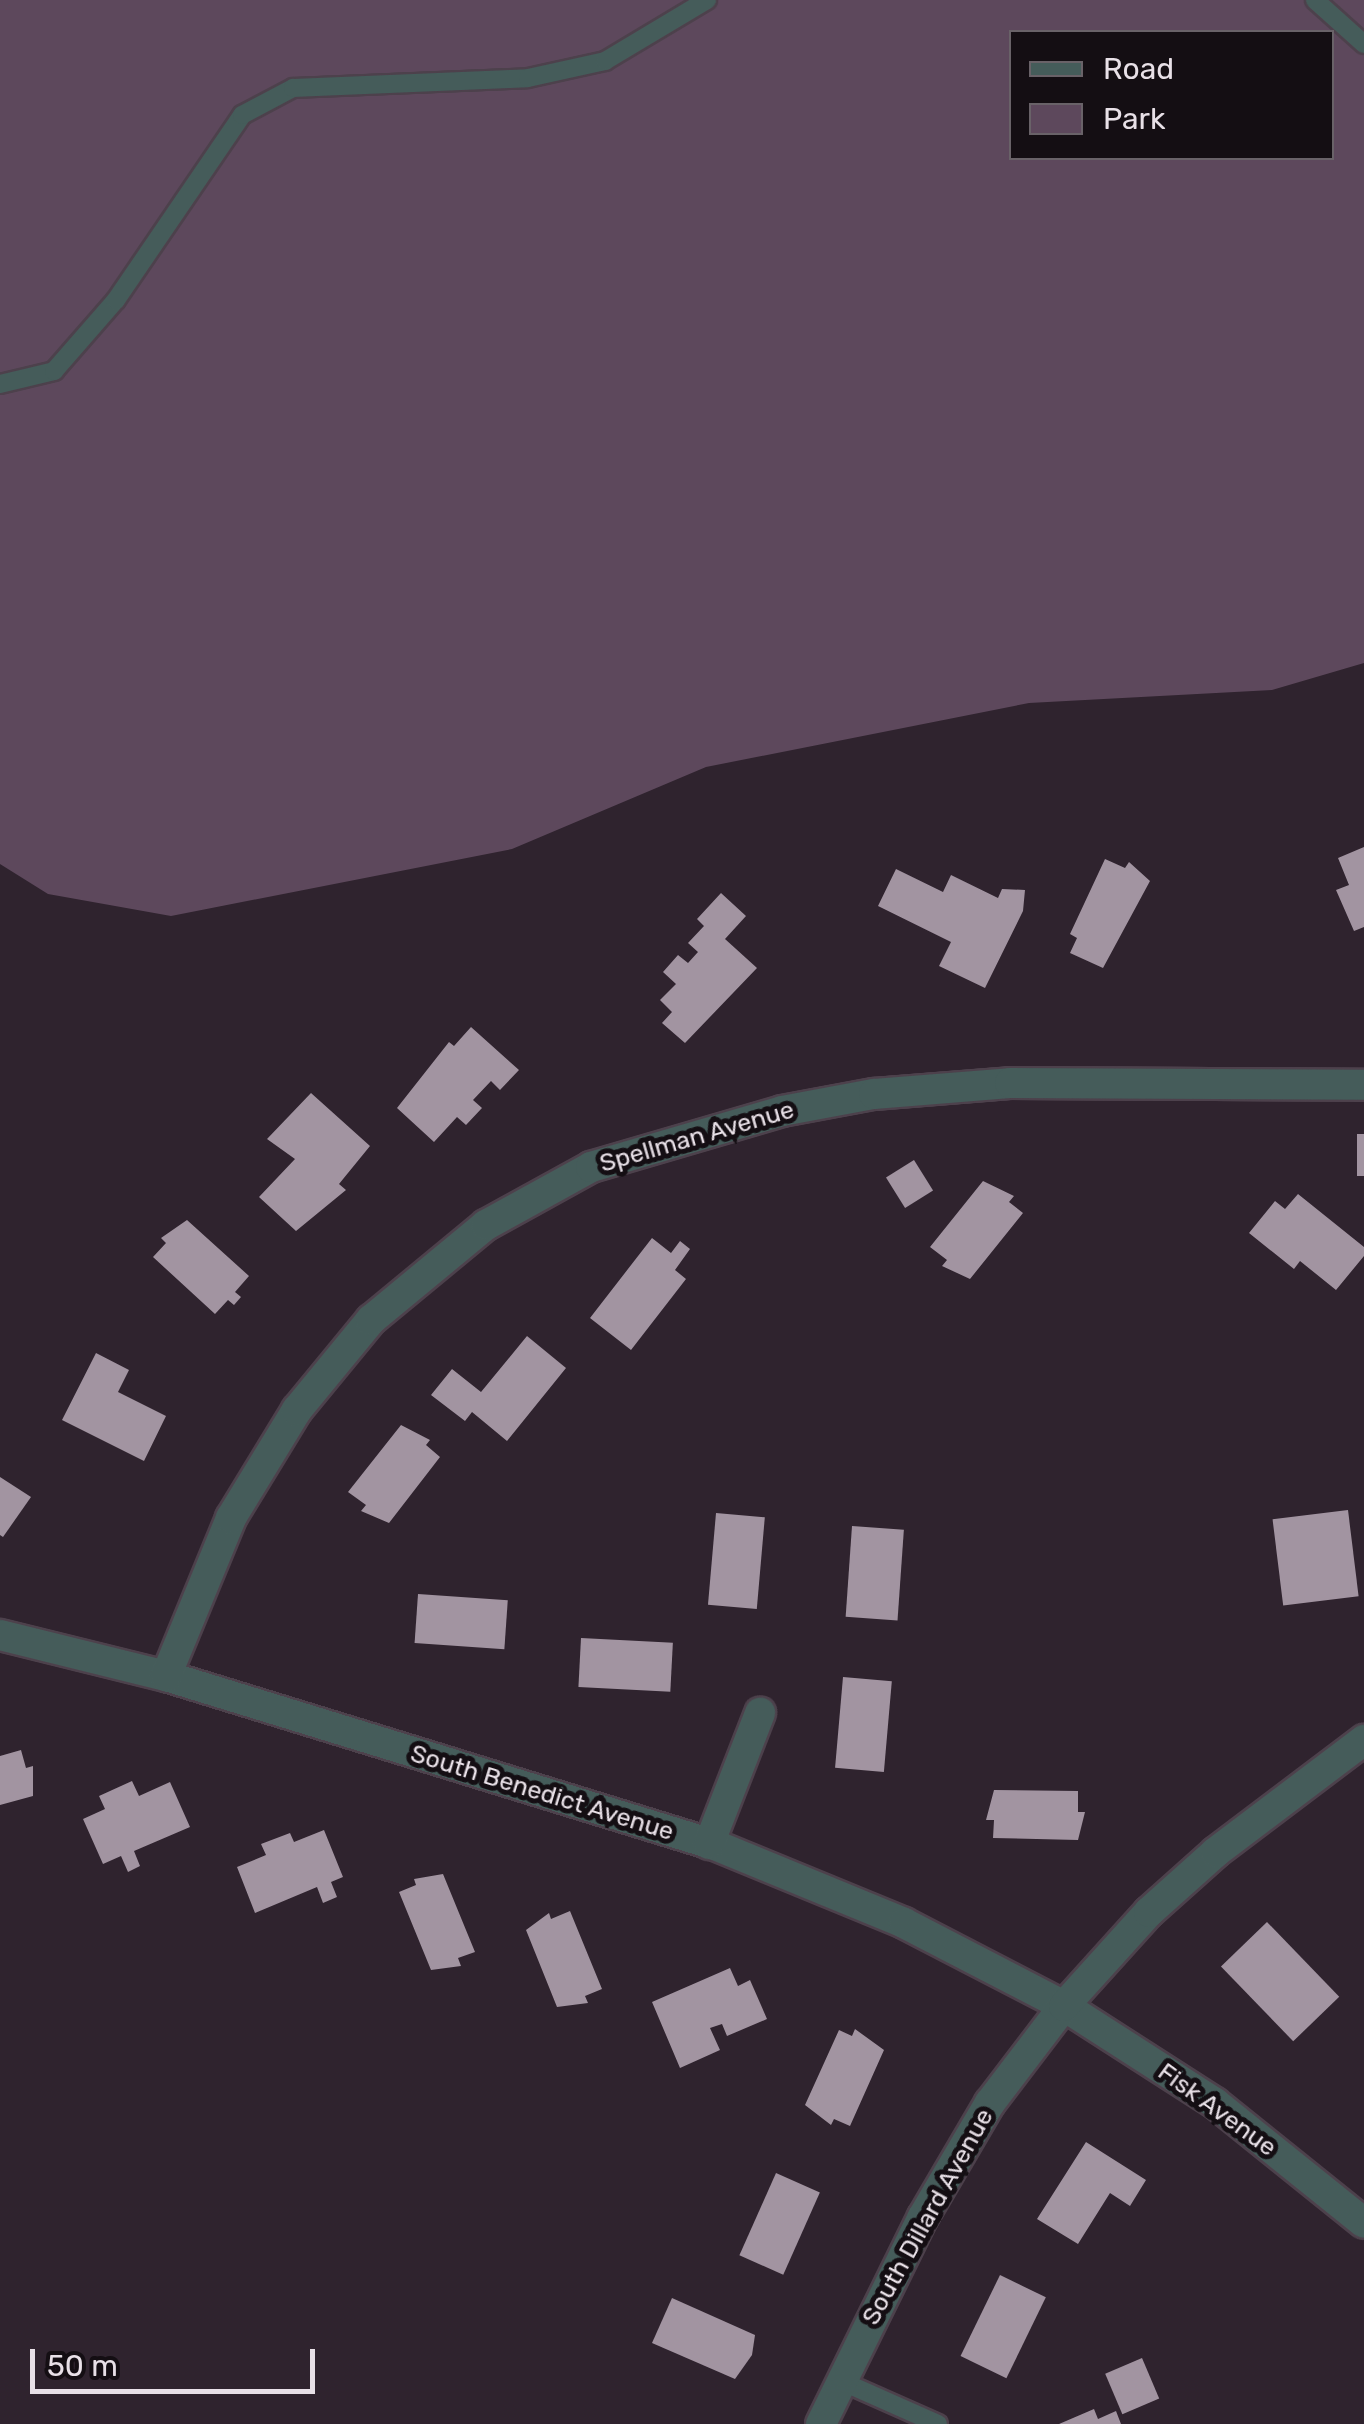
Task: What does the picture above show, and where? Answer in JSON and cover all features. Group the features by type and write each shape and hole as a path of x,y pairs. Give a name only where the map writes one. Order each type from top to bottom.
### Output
{"street":[{"name":"Spellman Avenue","path":"166,1676 248,1488 297,1410 371,1320 486,1225 591,1167 782,1111 874,1094 1010,1082 1364,1086"},
{"name":"South Benedict Avenue","path":"0,1635 166,1676 709,1844 904,1923 1064,2006"},
{"path":"709,1844 760,1713"},
{"name":"South Dillard Avenue","path":"821,2424 923,2217 990,2103 1064,2006 1149,1912 1216,1852 1364,1740"},
{"name":"Fisk Avenue","path":"1064,2006 1215,2103 1364,2223"}],"lane":[{"path":"0,384 54,372 116,300 242,114 293,88 528,78 606,62 708,0"},
{"path":"1315,0 1364,44"},
{"path":"841,2381 938,2424"}],"green space":[{"path":"0,0 1364,0 1364,663 1272,690 1029,703 706,767 512,849 171,916 48,894 0,864"}],"building":[{"path":"1364,847 1364,927 1354,931 1336,890 1349,885 1338,858"},
{"path":"1105,859 1125,868 1129,862 1150,881 1103,968 1070,953 1077,938 1070,934"},
{"path":"896,869 943,892 951,875 998,898 1002,889 1025,890 1023,911 985,988 939,966 951,942 878,906"},
{"path":"721,893 746,916 725,939 757,968 685,1043 662,1023 672,1012 660,1000 676,984 663,972 678,955 688,963 698,952 688,943 704,926 697,919"},
{"path":"471,1027 519,1070 500,1090 491,1081 473,1100 482,1108 466,1125 457,1117 434,1142 397,1108 449,1042 454,1046"},
{"path":"311,1093 370,1146 339,1184 346,1190 296,1231 259,1197 295,1159 267,1139"},
{"path":"1357,1134 1364,1134 1364,1176 1357,1176"},
{"path":"914,1160 933,1191 905,1208 886,1177"},
{"path":"983,1181 1014,1196 1009,1202 1023,1213 970,1279 942,1266 947,1260 930,1247"},
{"path":"1298,1194 1364,1247 1364,1256 1336,1290 1300,1261 1294,1269 1249,1233 1275,1201 1285,1209"},
{"path":"187,1220 249,1276 235,1292 241,1297 234,1305 228,1300 215,1314 153,1257 166,1243 161,1238"},
{"path":"652,1238 671,1253 680,1241 690,1249 675,1270 686,1279 631,1350 590,1318"},
{"path":"527,1336 566,1368 507,1441 472,1412 465,1421 431,1395 452,1369 481,1392"},
{"path":"96,1353 129,1370 118,1392 166,1416 144,1461 62,1420"},
{"path":"401,1425 430,1440 426,1445 440,1457 389,1523 361,1511 366,1505 348,1492"},
{"path":"0,1477 31,1497 3,1537 0,1535"},
{"path":"1348,1510 1359,1596 1283,1606 1273,1519"},
{"path":"716,1513 765,1517 757,1609 708,1605"},
{"path":"852,1526 904,1530 898,1620 846,1617"},
{"path":"418,1594 508,1600 504,1649 415,1643"},
{"path":"581,1638 673,1643 670,1692 578,1687"},
{"path":"843,1677 892,1681 884,1772 835,1768"},
{"path":"21,1750 26,1768 33,1766 33,1796 0,1805 0,1756"},
{"path":"132,1781 139,1796 170,1782 190,1827 134,1851 140,1866 128,1872 121,1856 103,1864 83,1819 105,1809 99,1796"},
{"path":"994,1790 1078,1791 1078,1812 1085,1812 1078,1840 993,1838 994,1820 986,1820"},
{"path":"324,1830 343,1877 331,1882 337,1897 323,1903 317,1887 255,1913 237,1867 266,1855 261,1844 290,1833 294,1842"},
{"path":"443,1874 475,1952 458,1958 461,1966 431,1970 399,1892 416,1885 414,1879"},
{"path":"570,1911 602,1989 585,1996 588,2003 557,2007 526,1930 549,1913 551,1919"},
{"path":"1267,1922 1339,1997 1293,2041 1221,1966"},
{"path":"730,1968 738,1986 750,1980 767,2019 727,2036 722,2024 710,2028 720,2050 680,2068 652,2002"},
{"path":"855,2029 884,2050 850,2126 834,2119 831,2125 805,2105 839,2030 852,2036"},
{"path":"1086,2142 1146,2180 1130,2206 1110,2193 1078,2244 1037,2219"},
{"path":"776,2173 820,2193 783,2275 739,2255"},
{"path":"1000,2275 1046,2297 1006,2378 961,2356"},
{"path":"672,2298 755,2335 752,2355 735,2379 652,2343"},
{"path":"1142,2358 1159,2399 1122,2414 1105,2374"},
{"path":"1094,2409 1098,2419 1116,2411 1121,2424 1059,2424"}]}
